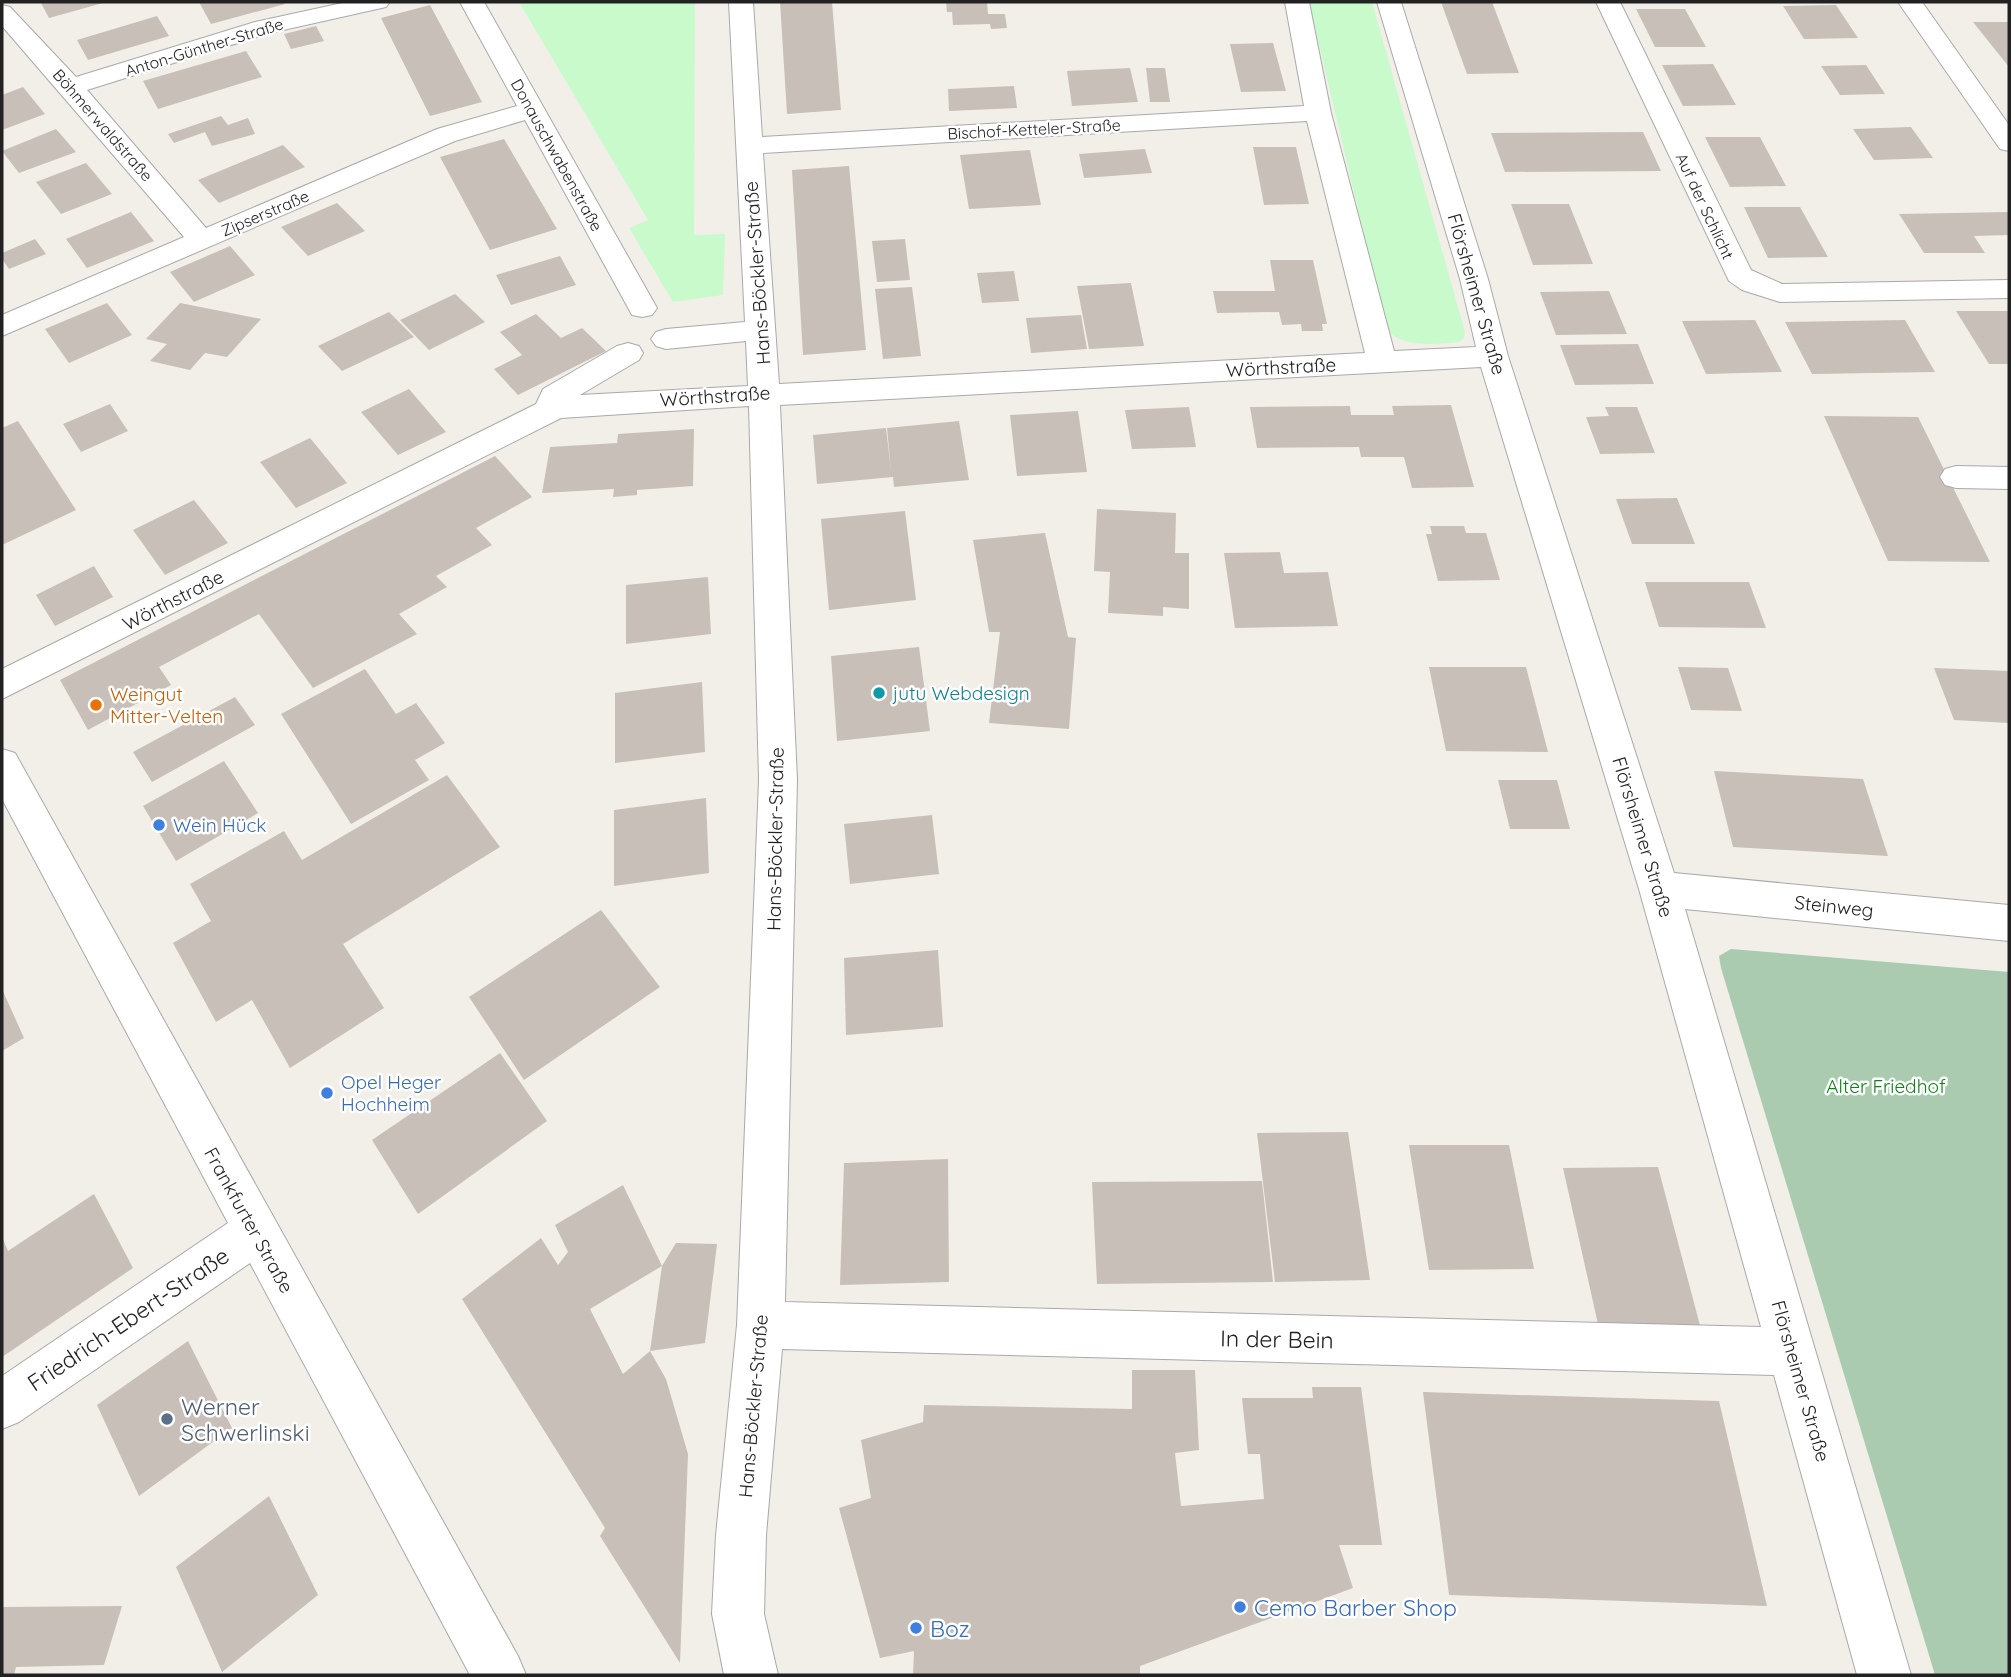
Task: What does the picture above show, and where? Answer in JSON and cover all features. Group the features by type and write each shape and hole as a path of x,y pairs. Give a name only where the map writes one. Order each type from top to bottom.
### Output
{"street":[{"name":"Anton-Günther-Straße","path":"71,88 264,26 378,2"},
{"name":"Donauschwabenstraße","path":"472,2 642,308"},
{"name":"Hans-Böckler-Straße","path":"741,2 764,393 778,780 761,1325 741,1535 738,1614 751,1675"},
{"path":"1297,2 1318,113 1382,362"},
{"name":"Flörsheimer Straße","path":"1389,2 1474,279 1493,356 1659,889 1884,1675"},
{"name":"Auf der Schlicht","path":"1608,2 1739,275 1752,284 1780,293 2009,289"},
{"path":"1910,2 2009,143"},
{"name":"Böhmerwaldstraße","path":"2,12 202,240"},
{"name":"Zipserstraße","path":"2,326 446,135 531,110"},
{"name":"Bischof-Ketteler-Straße","path":"749,146 1318,113"},
{"path":"666,339 760,330"},
{"path":"550,410 554,396 628,352"},
{"name":"Wörthstraße","path":"2,685 550,410 583,403 1493,356"},
{"path":"1956,477 2009,478"},
{"name":"Frankfurter Straße","path":"2,764 499,1675"},
{"name":"Steinweg","path":"1659,889 2009,923"},
{"name":"Friedrich-Ebert-Straße","path":"2,1405 255,1232"},
{"name":"In der Bein","path":"761,1325 1793,1352"}],"green space":[{"path":"519,2 695,2 694,235 725,234 723,295 673,302 629,228 648,220"},
{"path":"1309,2 1372,2 1465,332 1464,338 1459,342 1419,344 1400,339 1386,328"},
{"name":"Alter Friedhof","path":"1731,949 2009,972 2009,1675 1935,1675 1721,968 1719,956"}],"building":[{"path":"199,2 284,2 285,4 211,24"},
{"path":"780,2 832,2 841,110 787,114"},
{"path":"946,2 987,2 988,14 1005,14 1007,28 991,29 990,24 953,25 952,12 947,12"},
{"path":"1441,2 1492,2 1519,73 1467,74"},
{"path":"41,3 103,3 49,18"},
{"path":"430,5 482,102 430,116 381,18"},
{"path":"1836,5 1858,38 1804,39 1783,6"},
{"path":"1636,9 1685,9 1706,47 1655,47"},
{"path":"157,16 169,36 88,60 77,40"},
{"path":"1973,22 2009,22 2009,67"},
{"path":"316,26 324,41 291,49 284,34"},
{"path":"1273,43 1286,91 1241,92 1230,44"},
{"path":"246,51 262,77 158,109 143,81"},
{"path":"1713,64 1736,105 1683,106 1662,65"},
{"path":"1866,65 1885,94 1840,95 1821,66"},
{"path":"1130,68 1138,102 1072,106 1067,71"},
{"path":"1146,68 1165,68 1170,102 1150,102"},
{"path":"1014,86 1017,108 949,111 948,89"},
{"path":"23,87 45,114 2,130 2,95"},
{"path":"221,116 228,125 248,118 255,134 212,146 205,132 174,143 168,134"},
{"path":"1911,127 1933,158 1874,160 1853,129"},
{"path":"56,129 76,152 19,173 2,151"},
{"path":"1643,132 1661,171 1505,172 1491,133"},
{"path":"1705,137 1760,137 1786,186 1730,187"},
{"path":"504,139 557,229 490,250 440,157"},
{"path":"283,145 305,167 219,203 198,180"},
{"path":"1253,147 1296,147 1309,204 1264,205"},
{"path":"1145,149 1152,173 1084,178 1079,154"},
{"path":"1030,150 1041,205 969,209 960,155"},
{"path":"86,163 112,194 61,214 36,182"},
{"path":"849,166 866,350 803,355 792,170"},
{"path":"337,203 365,231 308,256 281,227"},
{"path":"1511,204 1569,204 1593,264 1533,265"},
{"path":"1744,207 1800,207 1828,257 1768,258"},
{"path":"131,212 154,241 87,268 66,239"},
{"path":"2009,212 2009,235 1974,236 1985,253 1924,253 1899,214"},
{"path":"35,239 46,254 9,269 2,259 2,253"},
{"path":"905,239 910,280 877,282 872,241"},
{"path":"230,246 255,275 194,302 170,272"},
{"path":"560,256 576,285 511,305 496,275"},
{"path":"1270,260 1313,260 1327,324 1322,324 1323,331 1302,331 1301,324 1282,325 1279,312 1217,313 1213,291 1275,291"},
{"path":"1014,271 1019,301 982,303 977,273"},
{"path":"1131,283 1144,346 1089,349 1077,286"},
{"path":"912,287 921,356 883,359 875,289"},
{"path":"1609,291 1627,334 1556,335 1540,292"},
{"path":"455,294 485,322 429,350 400,320"},
{"path":"107,303 132,335 69,363 45,329"},
{"path":"180,303 261,319 227,357 205,353 190,370 150,361 167,344 146,339"},
{"path":"1956,311 2009,311 2009,364 1989,364"},
{"path":"389,312 414,337 342,371 318,346"},
{"path":"536,314 561,338 582,328 606,351 518,395 494,369 522,355 500,332"},
{"path":"1081,315 1087,349 1031,353 1026,318"},
{"path":"1755,320 1782,372 1706,374 1682,321"},
{"path":"1905,320 1935,372 1812,374 1785,322"},
{"path":"1638,344 1654,384 1575,385 1560,345"},
{"path":"409,389 446,432 398,455 361,412"},
{"path":"110,404 128,431 81,452 63,424"},
{"path":"1451,405 1474,487 1412,488 1404,457 1361,457 1359,447 1257,448 1250,407 1350,406 1351,415 1394,415 1392,406"},
{"path":"1189,407 1196,447 1132,449 1125,410"},
{"path":"1605,407 1637,407 1655,453 1600,454 1586,417 1609,416"},
{"path":"1078,411 1087,472 1017,476 1010,415"},
{"path":"1824,416 1918,417 1990,562 1888,561"},
{"path":"18,421 76,510 2,545 2,428"},
{"path":"959,421 969,480 894,487 893,477 817,484 813,435 886,428 891,471 887,428"},
{"path":"694,429 693,486 637,490 637,495 613,497 614,489 542,493 550,447 617,443 618,434"},
{"path":"310,438 347,483 296,508 260,462"},
{"path":"495,456 532,497 476,528 492,545 436,576 447,587 399,614 417,634 313,688 259,614 159,667 171,685 88,730 60,680"},
{"path":"1677,498 1695,544 1632,544 1616,499"},
{"path":"194,500 228,543 165,575 133,530"},
{"path":"1097,509 1176,513 1175,553 1189,553 1189,609 1163,607 1163,616 1108,613 1110,572 1094,571"},
{"path":"905,511 916,600 829,610 821,519"},
{"path":"1430,526 1464,526 1466,533 1486,533 1500,580 1438,581 1426,534 1432,534"},
{"path":"1045,533 1068,637 1076,638 1069,729 989,723 1000,632 989,632 973,540"},
{"path":"1280,552 1284,573 1328,572 1338,626 1235,628 1224,553"},
{"path":"94,566 113,597 55,626 36,595"},
{"path":"708,577 711,634 626,644 626,585"},
{"path":"1645,582 1749,582 1766,628 1659,627"},
{"name":"jutu Webdesign","path":"919,647 930,731 837,741 831,656"},
{"path":"1429,667 1526,667 1548,752 1446,751"},
{"path":"1678,667 1728,668 1742,711 1691,710"},
{"path":"1934,668 2009,671 2009,723 1954,720"},
{"path":"365,669 396,714 416,703 445,743 415,760 429,780 351,824 281,714"},
{"path":"702,682 705,752 615,763 615,693"},
{"path":"235,697 255,725 152,782 133,752"},
{"path":"224,761 258,813 176,861 143,806"},
{"path":"1714,771 1863,779 1888,856 1733,847"},
{"path":"447,775 500,847 343,944 384,1008 290,1068 252,1000 216,1022 173,943 211,921 190,884 284,831 302,860"},
{"path":"1498,780 1557,780 1570,829 1510,829"},
{"path":"706,798 709,873 614,886 614,810"},
{"path":"932,815 939,874 850,884 844,824"},
{"path":"601,910 660,987 524,1080 469,997"},
{"path":"938,950 943,1027 846,1035 844,958"},
{"path":"2,989 24,1038 2,1051"},
{"path":"500,1053 547,1121 418,1214 372,1140"},
{"path":"1348,1132 1370,1280 1275,1282 1257,1133"},
{"path":"1409,1145 1509,1145 1534,1269 1429,1270"},
{"path":"948,1159 949,1282 840,1285 844,1163"},
{"path":"1658,1167 1702,1333 1600,1333 1563,1168"},
{"path":"1262,1181 1273,1282 1097,1284 1092,1182"},
{"path":"623,1185 662,1266 590,1309 623,1374 650,1351 666,1379 688,1454 680,1663 600,1536 605,1528 462,1299 541,1238 558,1265 568,1252 555,1225"},
{"path":"94,1194 133,1268 2,1357 2,1237 8,1251"},
{"path":"676,1243 717,1244 705,1343 650,1351 662,1266"},
{"path":"188,1341 232,1428 139,1496 97,1405"},
{"path":"1132,1370 1195,1370 1199,1450 1175,1453 1181,1506 1264,1499 1260,1454 1248,1454 1242,1398 1313,1398 1312,1387 1361,1387 1382,1545 1339,1545 1353,1588 1140,1666 1140,1675 913,1675 914,1651 880,1658 839,1508 871,1498 861,1440 923,1422 924,1405 1132,1409"},
{"path":"1423,1392 1719,1401 1767,1606 1449,1595"},
{"path":"269,1496 318,1595 222,1672 176,1567"},
{"path":"122,1606 104,1665 16,1667 14,1675 2,1675 2,1607"}],"place":[{"name":"jutu Webdesign","path":"879,693"},
{"name":"Weingut Mitter-Velten","path":"96,705"},
{"name":"Wein Hück","path":"159,825"},
{"name":"Opel Heger Hochheim","path":"327,1093"},
{"name":"Werner Schwerlinski","path":"167,1419"},
{"name":"Cemo Barber Shop","path":"1240,1607"},
{"name":"Boz","path":"916,1628"}]}
